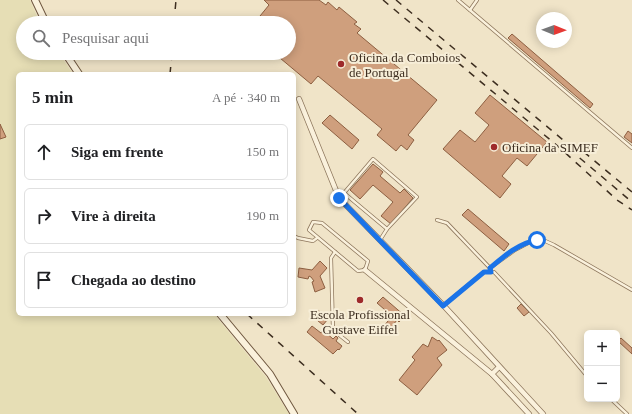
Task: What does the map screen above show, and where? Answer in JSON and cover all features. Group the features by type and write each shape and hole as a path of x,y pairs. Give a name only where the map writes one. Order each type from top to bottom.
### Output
{"street":[{"path":"35,0 43,16"},
{"path":"70,60 78,72"},
{"path":"299,98 339,198 443,306 543,414"},
{"path":"365,270 492,374 529,414"},
{"path":"222,316 270,374 294,414"},
{"path":"492,374 499,368"}],"lane":[{"path":"458,0 632,148"},
{"path":"470,10 477,0"},
{"path":"339,198 372,159 417,197 387,229 380,240"},
{"path":"344,193 387,229"},
{"path":"436,220 447,223 490,268 491,272"},
{"path":"313,222 322,223 368,261 365,270 358,271 335,252 309,230 313,222"},
{"path":"296,237 313,241 317,238"},
{"path":"490,268 515,250 533,241 543,240 632,290"},
{"path":"335,252 331,258 333,330 348,342"},
{"path":"443,306 484,272 494,272 546,327 584,372"},
{"path":"614,402 627,414"}],"shaded area":[{"path":"0,0 30,0 37,16 16,16 16,60 64,60 72,72 16,72 16,316 216,316 266,377 289,414 0,414"}],"building":[{"name":"Oficina da Comboios de Portugal","path":"264,0 319,0 326,5 328,2 337,10 339,7 357,22 354,24 361,29 357,33 437,100 408,135 414,140 407,150 401,145 396,151 377,135 382,129 318,76 311,84 282,60 296,60 296,16 260,16 269,5"},
{"path":"512,34 593,104 590,108 508,38"},
{"name":"Oficina da SIMEF","path":"490,95 547,142 527,166 517,158 502,176 511,184 500,198 443,149 460,130 475,142 489,125 475,113"},
{"path":"330,115 359,140 352,149 322,123"},
{"path":"0,124 6,137 0,139"},
{"path":"628,131 632,134 632,143 624,137"},
{"path":"373,164 383,172 380,176 400,193 404,189 413,198 391,224 381,216 393,202 373,185 360,199 350,190"},
{"path":"468,209 509,244 504,251 462,215"},
{"path":"320,261 327,268 320,276 325,288 315,292 312,282 314,281 311,277 309,276 308,279 298,277 299,268 312,270"},
{"path":"383,297 405,316 399,322 397,320 389,330 384,326 392,316 377,303"},
{"path":"521,304 529,312 524,316 517,308"},
{"path":"318,310 328,319 323,325 312,316"},
{"path":"312,326 321,333 323,330 333,339 336,336 338,338 336,341 342,346 339,350 338,349 333,354 307,332"},
{"path":"432,337 438,341 439,340 447,350 437,358 442,365 417,395 399,380 415,360 412,357 423,344 428,347"},
{"path":"621,338 632,348 632,354 620,343"}],"railway":[{"path":"175,16 176,0"},
{"path":"383,0 560,148 617,200 632,210"},
{"path":"396,0 575,150"},
{"path":"170,72 171,60"},
{"path":"573,143 632,192"},
{"path":"569,149 632,202"},
{"path":"249,316 358,414"}],"place":[{"name":"Oficina da Comboios de Portugal","path":"341,64"},
{"name":"Oficina da SIMEF","path":"494,147"},
{"name":"Escola Profissional Gustave Eiffel","path":"360,300"}],"route":[{"path":"339,198 443,306 484,272 491,272 490,268 508,254 528,243 537,240"}]}
